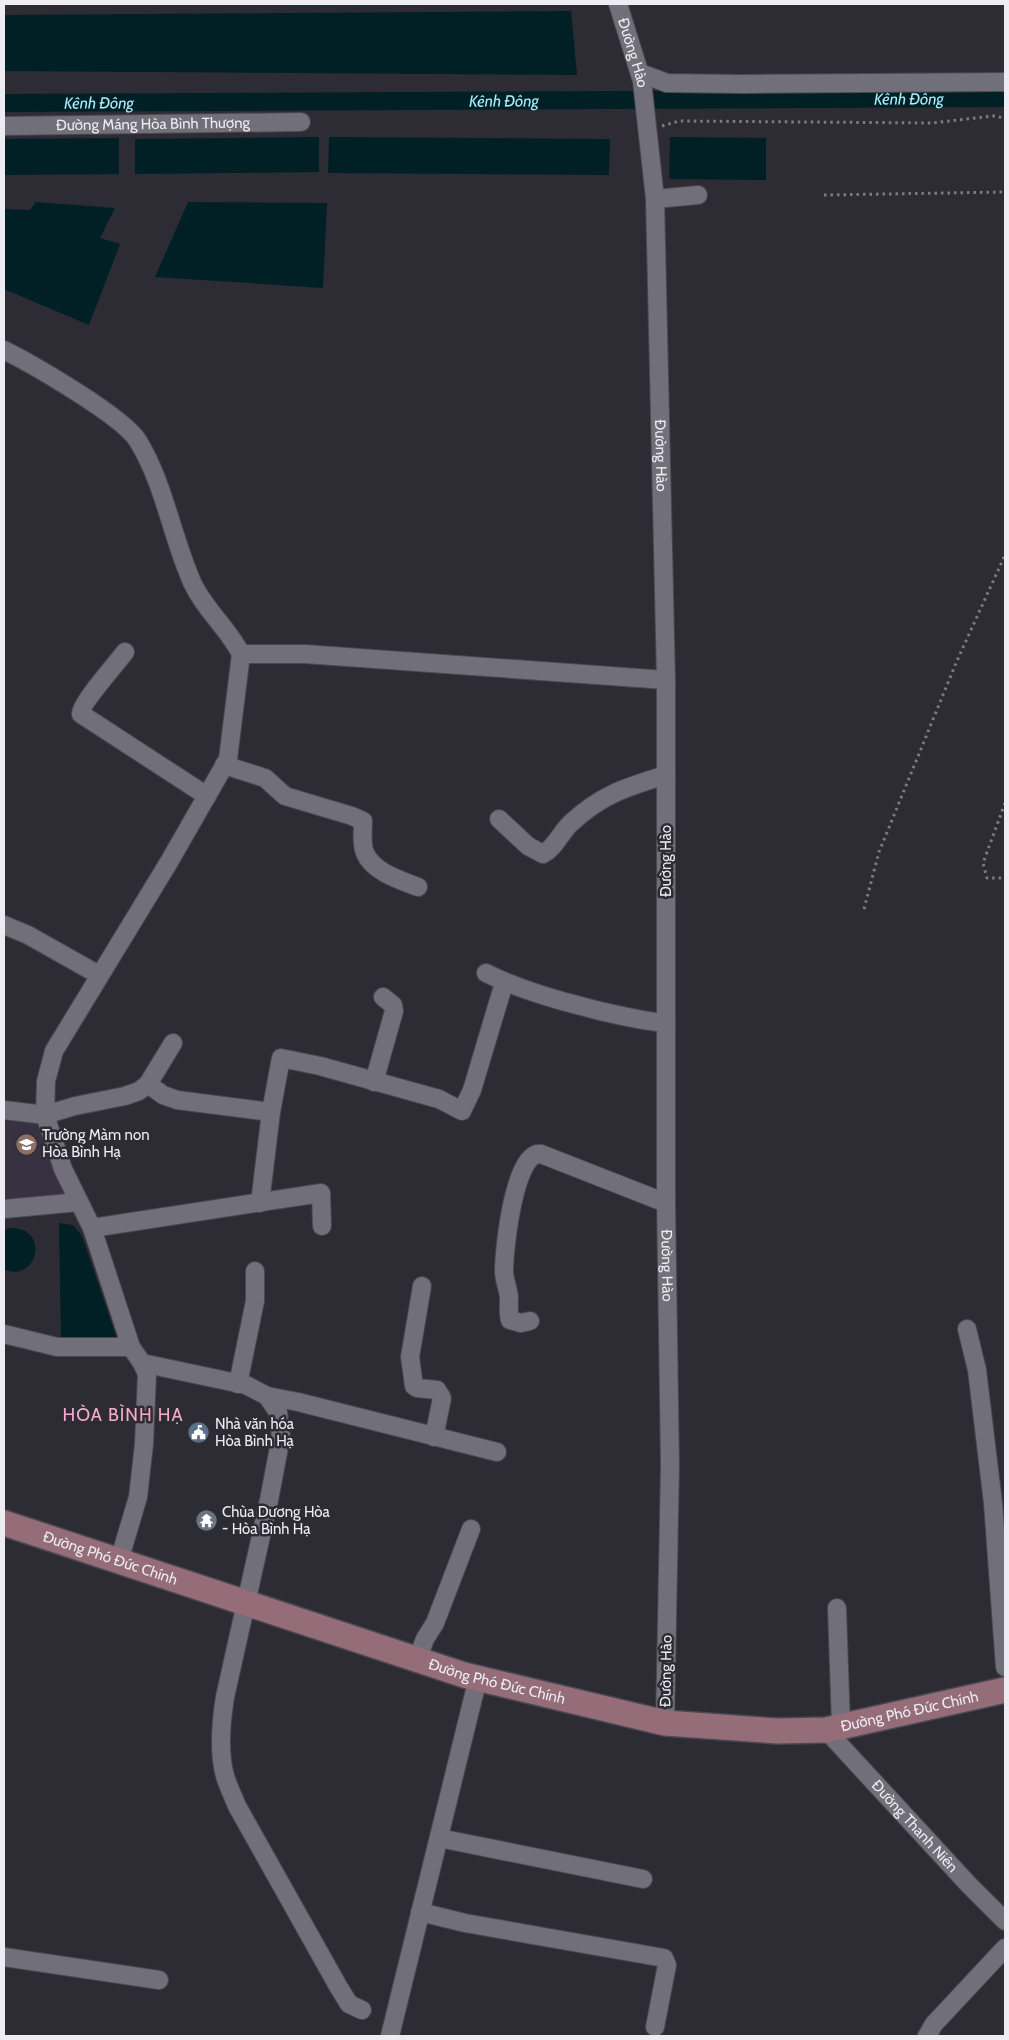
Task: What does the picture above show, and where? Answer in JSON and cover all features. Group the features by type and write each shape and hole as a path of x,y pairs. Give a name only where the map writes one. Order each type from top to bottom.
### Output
{"main road":[{"name":"Đường Phó Đức Chính","path":"4,1523 417,1660 478,1678 665,1722 777,1731 833,1728 1005,1690"}],"street":[{"name":"Đường Hào","path":"618,4 641,77 655,199 666,680 665,1024 670,1465 665,1722"},
{"path":"641,77 667,83 1005,82"},
{"name":"Đường Máng Hòa Bình Thượng","path":"4,126 300,122"},
{"path":"655,199 698,195"},
{"path":"4,350 105,411 138,440 157,482 193,583 213,615 233,639 241,654 228,759 54,1051 46,1081 45,1115 64,1169 92,1228 131,1347 147,1374 138,1497 119,1561"},
{"path":"126,652 86,700 80,709 81,714 207,796"},
{"path":"241,654 305,654 666,680"},
{"path":"224,765 265,778 285,796 363,821 365,853 375,866 392,876 418,887"},
{"path":"499,819 528,846 543,854 549,850 572,822 601,798 624,788 666,775"},
{"path":"4,925 28,935 99,975"},
{"path":"486,973 504,983 549,998 665,1024"},
{"path":"260,1203 271,1112 281,1058 320,1066 439,1099 462,1111 472,1090 504,983"},
{"path":"374,1082 394,1011 393,1005 383,998"},
{"path":"4,1110 45,1115 139,1091 148,1084 173,1043"},
{"path":"148,1084 163,1095 178,1100 271,1112"},
{"path":"530,1321 521,1323 510,1320 504,1271 514,1195 521,1173 532,1155 536,1153 541,1154 666,1203"},
{"path":"92,1228 321,1193 322,1226"},
{"path":"4,1209 79,1202"},
{"path":"238,1384 254,1301 255,1271"},
{"path":"422,1286 410,1357 414,1386 436,1390 442,1398 434,1437"},
{"path":"967,1328 977,1370 993,1503 1005,1667"},
{"path":"4,1334 57,1347 131,1347"},
{"path":"142,1363 246,1385 267,1396 312,1405 498,1452"},
{"path":"267,1396 278,1412 281,1436 223,1710 222,1761 225,1777 237,1806 338,1986 349,2004 362,2010"},
{"path":"417,1660 425,1639 435,1623 471,1529"},
{"path":"833,1728 837,1608"},
{"path":"390,2036 478,1678"},
{"name":"Đường Thanh Niên","path":"833,1728 969,1885 1005,1921"},
{"path":"439,1838 643,1879"},
{"path":"420,1912 465,1923 664,1958 667,1965 655,2027"},
{"path":"927,2036 934,2024 1005,1948"},
{"path":"4,1957 159,1980"}],"path":[{"path":"646,122 933,122 993,116 1005,118"},
{"path":"824,195 1005,192"},
{"path":"864,909 880,852 956,663 1005,555"},
{"path":"1005,803 983,863 987,878 1005,878"}],"shaded area":[{"name":"Trường Màm non Hòa Bình Hạ","path":"4,1114 39,1120 75,1196 4,1206"}],"water":[{"path":"571,11 577,75 4,71 4,15"},
{"path":"319,137 319,172 135,174 135,139"},
{"path":"329,137 610,139 609,175 328,173"},
{"path":"670,137 766,138 766,180 669,179"},
{"path":"119,138 119,174 4,175 4,139"},
{"path":"36,202 115,208 100,238 120,244 89,325 4,289 4,209 30,210"},
{"path":"188,202 327,203 323,288 155,277"},
{"path":"59,1223 73,1225 82,1236 118,1342 61,1341"},
{"path":"11,1228 24,1230 32,1237 35,1245 35,1254 31,1263 24,1269 15,1272 4,1269 4,1230"}],"waterway":[{"name":"Kênh Đông","path":"4,103 1005,98"}],"place":[{"name":"Trường Màm non Hòa Bình Hạ","path":"26,1144"},
{"name":"Nhà văn hóa Hòa Bình Hạ","path":"199,1433"},
{"name":"Chùa Dương Hòa - Hòa Bình Hạ","path":"206,1521"}],"district":[{"name":"HÒA BÌNH HẠ","path":"123,1415"}]}
